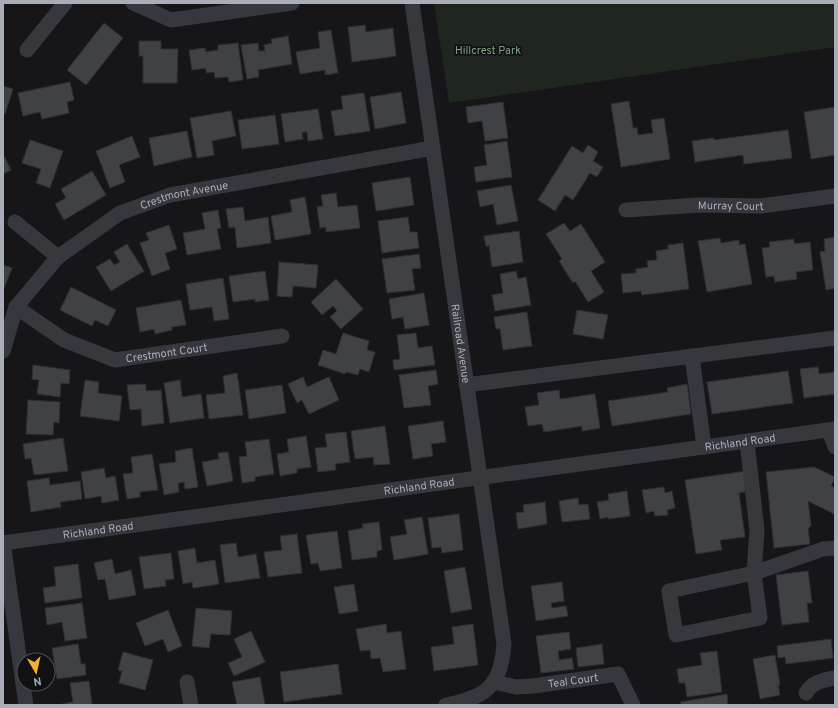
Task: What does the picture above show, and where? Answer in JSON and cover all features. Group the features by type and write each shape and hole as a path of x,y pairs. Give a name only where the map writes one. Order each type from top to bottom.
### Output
{"street":[{"path":"27,50 65,3"},
{"path":"133,3 171,20 292,3"},
{"name":"Railroad Avenue","path":"412,3 504,644 503,659 498,676 493,682"},
{"name":"Crestmont Avenue","path":"3,351 16,307 58,257 120,213 170,195 433,148"},
{"name":"Murray Court","path":"626,210 699,205 761,206 835,196"},
{"path":"15,222 58,257"},
{"name":"Crestmont Court","path":"16,307 64,340 115,360 282,336"},
{"path":"466,385 835,338"},
{"path":"692,356 704,447"},
{"path":"832,430 835,447"},
{"name":"Richland Road","path":"3,543 832,430"},
{"path":"747,442 757,530 754,572 760,618 676,635 669,591 754,572 823,549 835,548"},
{"path":"3,543 26,705"},
{"name":"Teal Court","path":"493,682 516,686 533,686 618,674 633,705"},
{"path":"806,693 810,687 819,682 835,678"},
{"path":"187,682 191,705"},
{"path":"446,705 478,696 487,690 493,682"}],"green space":[{"name":"Hillcrest Park","path":"434,3 835,3 835,47 449,103"}],"building":[{"path":"104,23 123,38 86,85 67,70"},
{"path":"365,25 366,32 393,28 396,56 352,62 348,27"},
{"path":"331,30 338,73 325,75 325,70 300,74 296,52 320,48 318,32"},
{"path":"288,36 292,64 258,70 259,77 247,79 241,45 258,43 259,51 265,51 264,45 272,43 271,39"},
{"path":"139,41 161,41 161,49 178,49 177,83 143,83 143,56 139,56"},
{"path":"238,43 243,80 229,82 228,77 215,78 214,72 206,73 206,68 192,70 189,50 205,48 206,52 218,50 218,45"},
{"path":"70,82 74,100 67,102 69,113 42,119 40,112 23,116 18,93"},
{"path":"3,86 13,89 5,114 3,113"},
{"path":"401,92 406,123 375,129 370,97"},
{"path":"364,93 370,131 335,136 331,111 343,109 341,96"},
{"path":"629,101 633,128 637,128 638,135 653,133 651,120 664,118 670,159 621,167 611,104"},
{"path":"503,102 508,138 485,141 482,121 468,123 466,107"},
{"path":"835,107 835,155 811,159 804,112"},
{"path":"318,109 323,139 308,141 307,132 302,132 303,139 285,142 281,114"},
{"path":"231,111 236,136 212,141 214,155 197,158 190,118"},
{"path":"275,115 279,144 242,149 238,120"},
{"path":"788,130 792,158 744,164 743,155 695,162 692,141 714,138 714,140"},
{"path":"187,131 192,157 154,166 149,138"},
{"path":"132,136 140,157 119,165 125,182 110,188 96,151"},
{"path":"30,140 63,151 50,188 36,183 41,169 22,163"},
{"path":"507,141 512,177 476,182 474,167 487,165 484,145"},
{"path":"588,145 598,152 593,161 603,167 597,177 590,173 573,200 565,195 555,211 538,200 572,146 583,153"},
{"path":"3,154 11,170 3,174"},
{"path":"92,171 106,195 64,220 55,204 66,198 61,189"},
{"path":"410,177 414,205 376,211 372,183"},
{"path":"511,185 518,221 497,225 493,204 480,207 477,191"},
{"path":"336,193 338,207 357,205 360,228 326,232 326,227 320,228 317,207 323,206 321,195"},
{"path":"305,197 311,234 275,240 271,216 292,212 290,200"},
{"path":"243,207 245,221 268,217 271,243 237,248 235,227 229,228 226,209"},
{"path":"218,210 221,228 217,229 221,249 187,255 183,233 205,229 202,213"},
{"path":"408,217 410,232 417,232 419,248 382,253 378,221"},
{"path":"564,223 570,231 581,224 605,262 591,271 604,292 588,302 575,281 573,283 559,261 562,259 546,234"},
{"path":"169,225 177,249 165,253 170,269 152,276 140,243 149,240 146,233"},
{"path":"519,231 523,262 492,267 489,246 486,246 484,236"},
{"path":"835,237 835,288 826,290 820,252 825,251 824,239"},
{"path":"720,238 721,243 739,240 739,245 745,244 752,284 707,292 698,241"},
{"path":"794,239 794,244 810,242 813,270 796,272 797,279 775,282 774,276 766,277 762,248 770,247 769,242"},
{"path":"683,243 689,289 642,295 641,291 623,293 621,274 636,273 636,269 648,267 647,261 657,260 656,251 668,249 668,245"},
{"path":"127,244 144,271 111,291 96,267 110,259 114,265 120,262 114,252"},
{"path":"419,254 421,268 412,269 415,290 387,293 382,259"},
{"path":"279,262 318,265 316,288 293,286 292,297 277,296"},
{"path":"3,265 12,268 3,291"},
{"path":"265,271 269,300 255,302 255,299 233,302 229,276"},
{"path":"516,271 518,279 526,277 531,305 495,311 492,295 503,293 500,274"},
{"path":"223,278 229,319 214,321 212,307 190,310 186,284"},
{"path":"336,279 363,309 341,329 330,317 337,311 333,306 322,315 311,302"},
{"path":"71,287 116,310 108,326 95,320 92,326 60,310"},
{"path":"424,293 429,325 405,329 403,317 392,319 389,299"},
{"path":"181,300 186,325 172,327 172,330 155,334 154,329 140,332 136,308"},
{"path":"577,310 608,315 603,339 573,334"},
{"path":"527,312 532,346 503,350 500,329 496,329 494,317"},
{"path":"343,333 369,341 367,350 375,352 369,372 360,369 358,375 346,372 345,374 318,365 323,350 336,354"},
{"path":"416,333 418,348 432,346 435,365 394,370 393,360 400,359 397,335"},
{"path":"33,365 70,370 69,384 61,383 60,397 37,394 39,380 32,379"},
{"path":"818,367 819,374 835,372 835,394 804,398 800,369"},
{"path":"436,370 438,384 428,386 431,405 404,408 399,375"},
{"path":"788,371 793,403 712,414 707,382"},
{"path":"237,373 243,415 209,419 206,395 225,393 223,376"},
{"path":"303,377 307,387 329,377 339,400 309,414 302,400 297,403 288,384"},
{"path":"85,380 99,382 98,393 122,396 119,421 80,416"},
{"path":"180,380 182,397 201,394 204,418 170,423 164,383"},
{"path":"146,384 146,391 161,390 164,423 142,426 141,409 130,410 127,385"},
{"path":"687,384 691,414 612,426 608,401 668,392 667,388"},
{"path":"282,385 286,413 249,419 245,390"},
{"path":"559,390 560,399 595,394 600,428 582,431 582,426 544,432 542,424 528,426 525,407 539,405 537,393"},
{"path":"28,400 60,402 59,423 54,422 53,435 26,434"},
{"path":"443,421 446,442 431,444 433,456 413,459 408,426"},
{"path":"385,426 390,464 374,465 373,457 355,459 351,431"},
{"path":"346,432 350,462 335,464 336,470 318,472 315,448 327,447 325,434"},
{"path":"306,436 311,467 297,469 297,473 280,476 277,454 289,452 287,439"},
{"path":"63,438 68,471 34,475 31,458 25,459 23,444"},
{"path":"269,439 274,474 255,477 255,481 242,483 239,457 247,456 245,442"},
{"path":"192,448 198,487 185,489 184,482 178,483 179,492 164,495 159,464 176,462 175,451"},
{"path":"228,452 233,481 207,486 202,462 219,459 218,453"},
{"path":"152,454 158,490 140,492 140,497 127,499 123,474 133,473 131,457"},
{"path":"814,467 835,477 831,486 835,488 834,514 808,501 811,525 808,529 810,544 774,548 766,472"},
{"path":"104,468 106,478 115,476 119,500 102,503 101,496 85,499 81,472"},
{"path":"746,471 749,491 739,493 745,537 720,540 722,550 696,554 685,480"},
{"path":"49,478 50,485 80,481 82,499 60,502 61,507 31,512 27,481"},
{"path":"664,487 665,493 672,491 675,508 667,510 668,515 655,516 654,511 646,513 642,490"},
{"path":"627,491 630,516 600,519 597,502 609,500 608,494"},
{"path":"578,498 579,505 588,504 590,519 562,522 559,501"},
{"path":"545,502 547,524 518,529 516,513 524,512 523,505"},
{"path":"459,514 463,550 442,553 441,547 432,548 428,518"},
{"path":"422,517 428,554 394,560 390,537 407,534 404,520"},
{"path":"379,522 382,550 377,551 377,557 352,560 348,531 363,528 362,524"},
{"path":"337,531 342,568 320,571 318,563 311,564 306,535"},
{"path":"297,534 302,573 268,577 264,552 282,550 280,536"},
{"path":"236,543 238,557 256,554 260,578 225,583 220,545"},
{"path":"195,548 197,563 215,560 219,584 193,588 192,582 183,584 178,551"},
{"path":"171,553 174,579 165,580 166,586 144,589 139,557"},
{"path":"112,559 115,574 131,570 136,595 109,600 105,579 98,580 94,563"},
{"path":"78,564 82,598 45,603 43,588 56,586 54,567"},
{"path":"465,567 472,609 451,613 444,571"},
{"path":"808,571 812,603 807,603 809,622 782,625 776,575"},
{"path":"562,582 564,601 551,603 552,608 566,606 568,616 536,621 531,586"},
{"path":"354,584 358,611 339,614 334,587"},
{"path":"82,603 87,638 65,641 62,622 47,625 45,608"},
{"path":"196,608 232,611 230,635 211,634 209,648 192,646"},
{"path":"168,610 182,646 168,652 163,639 145,646 136,623"},
{"path":"386,624 387,633 401,631 406,669 383,672 380,658 371,659 370,650 360,651 356,629"},
{"path":"473,624 478,665 434,671 431,647 454,644 452,627"},
{"path":"251,631 265,662 234,676 228,663 242,657 234,639"},
{"path":"569,632 571,649 558,651 559,660 572,658 574,669 541,673 536,636"},
{"path":"831,639 833,658 786,664 785,657 778,658 777,646"},
{"path":"78,644 81,664 85,664 86,675 57,679 56,652 53,652 52,648"},
{"path":"602,644 604,664 578,667 576,648"},
{"path":"717,651 722,692 687,697 685,683 679,683 677,669 702,665 700,653"},
{"path":"123,652 153,660 145,690 119,683 122,671 118,670"},
{"path":"775,655 780,685 778,685 780,695 760,699 753,659"},
{"path":"338,664 342,694 284,702 280,672"},
{"path":"260,677 265,705 237,705 232,682"},
{"path":"89,681 92,705 58,705 73,702 70,683"},
{"path":"727,694 728,705 681,705 681,702"}]}
